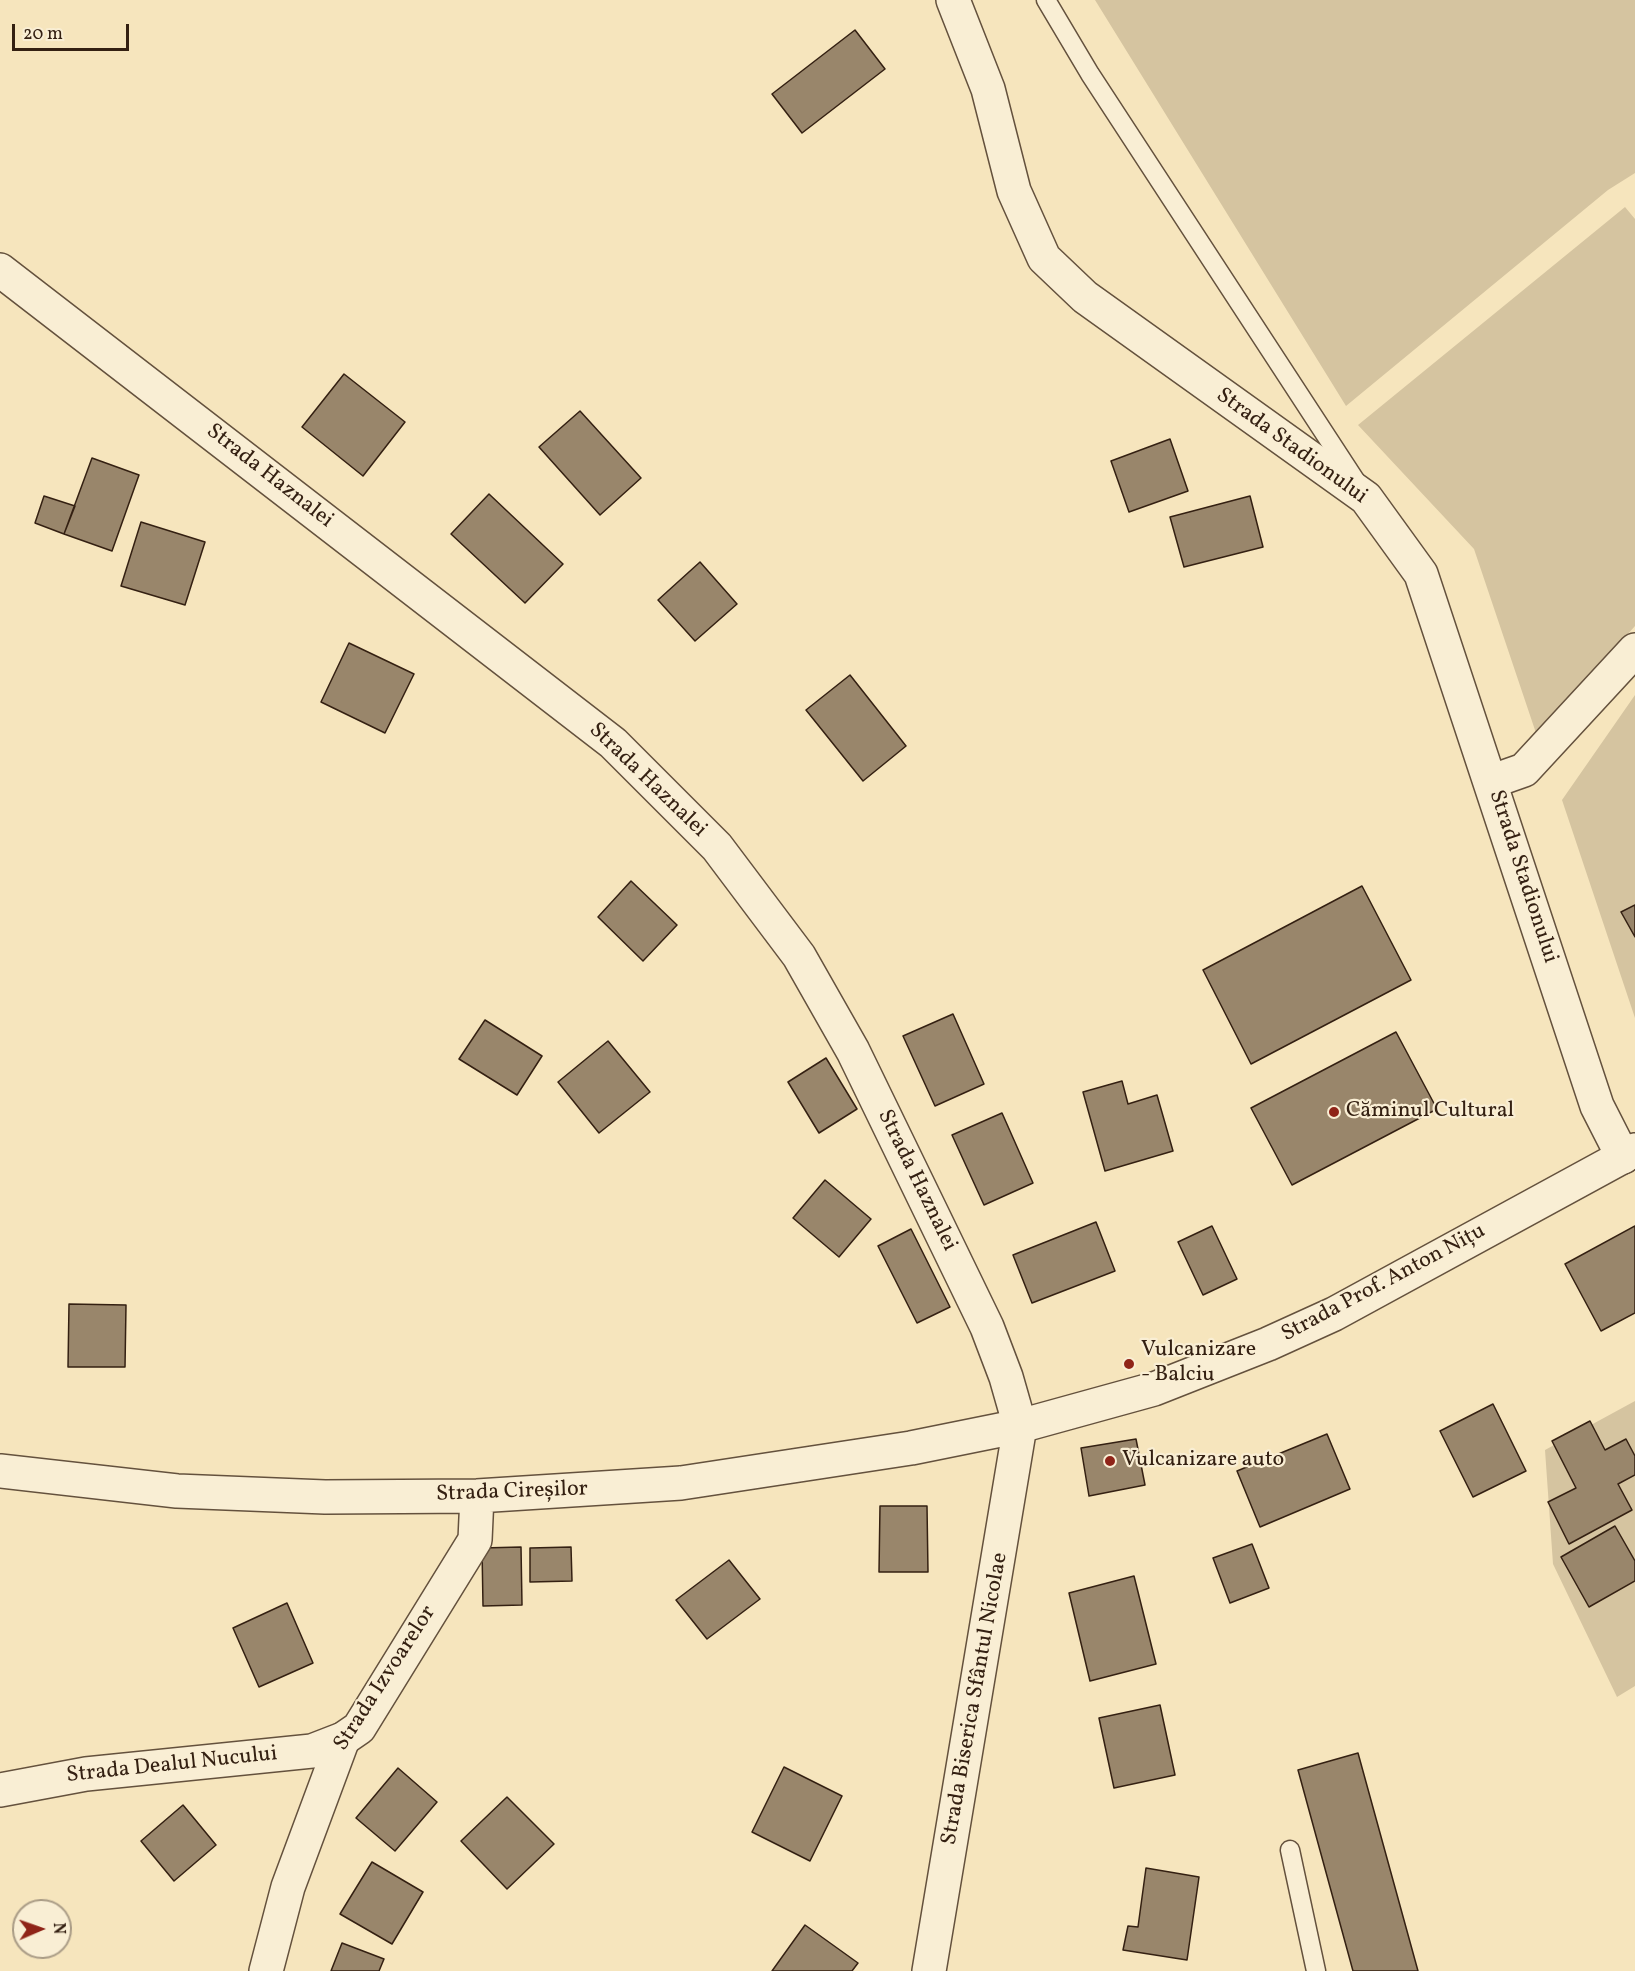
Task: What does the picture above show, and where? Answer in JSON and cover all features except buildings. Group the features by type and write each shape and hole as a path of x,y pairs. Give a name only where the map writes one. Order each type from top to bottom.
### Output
{"street":[{"name":"Strada Stadionului","path":"953,0 988,89 1014,191 1044,258 1084,297 1366,498 1421,574 1597,1106 1629,1153"},
{"name":"Strada Haznalei","path":"0,270 613,743 717,847 800,956 853,1052 987,1327 1006,1377 1020,1426"},
{"path":"1490,782 1524,770 1635,650"},
{"name":"Strada Prof. Anton Nițu","path":"1020,1426 1154,1389 1268,1344 1334,1314 1629,1153"},
{"name":"Strada Cireșilor","path":"0,1471 177,1491 325,1497 477,1496 681,1483 911,1448 1020,1426"},
{"name":"Strada Biserica Sfântul Nicolae","path":"929,1971 1020,1426"},
{"name":"Strada Izvoarelor","path":"266,1971 288,1887 343,1739 359,1728 475,1540 477,1496"},
{"name":"Strada Dealul Nucului","path":"0,1790 86,1774 312,1751 343,1739"}],"lane":[{"path":"1046,0 1096,84 1366,498"},
{"path":"1290,1850 1316,1971"}],"shaded area":[{"path":"1095,0 1635,0 1635,173 1608,190 1346,406"},
{"path":"1625,207 1635,219 1635,626 1537,736 1474,549 1358,425"},
{"path":"1635,695 1635,1018 1562,800"},
{"path":"1635,1401 1635,1686 1617,1697 1553,1564 1545,1450"}],"place":[{"name":"Căminul Cultural","path":"1334,1112"},
{"name":"Vulcanizare - Balciu","path":"1129,1364"},
{"name":"Vulcanizare auto","path":"1110,1461"}]}
